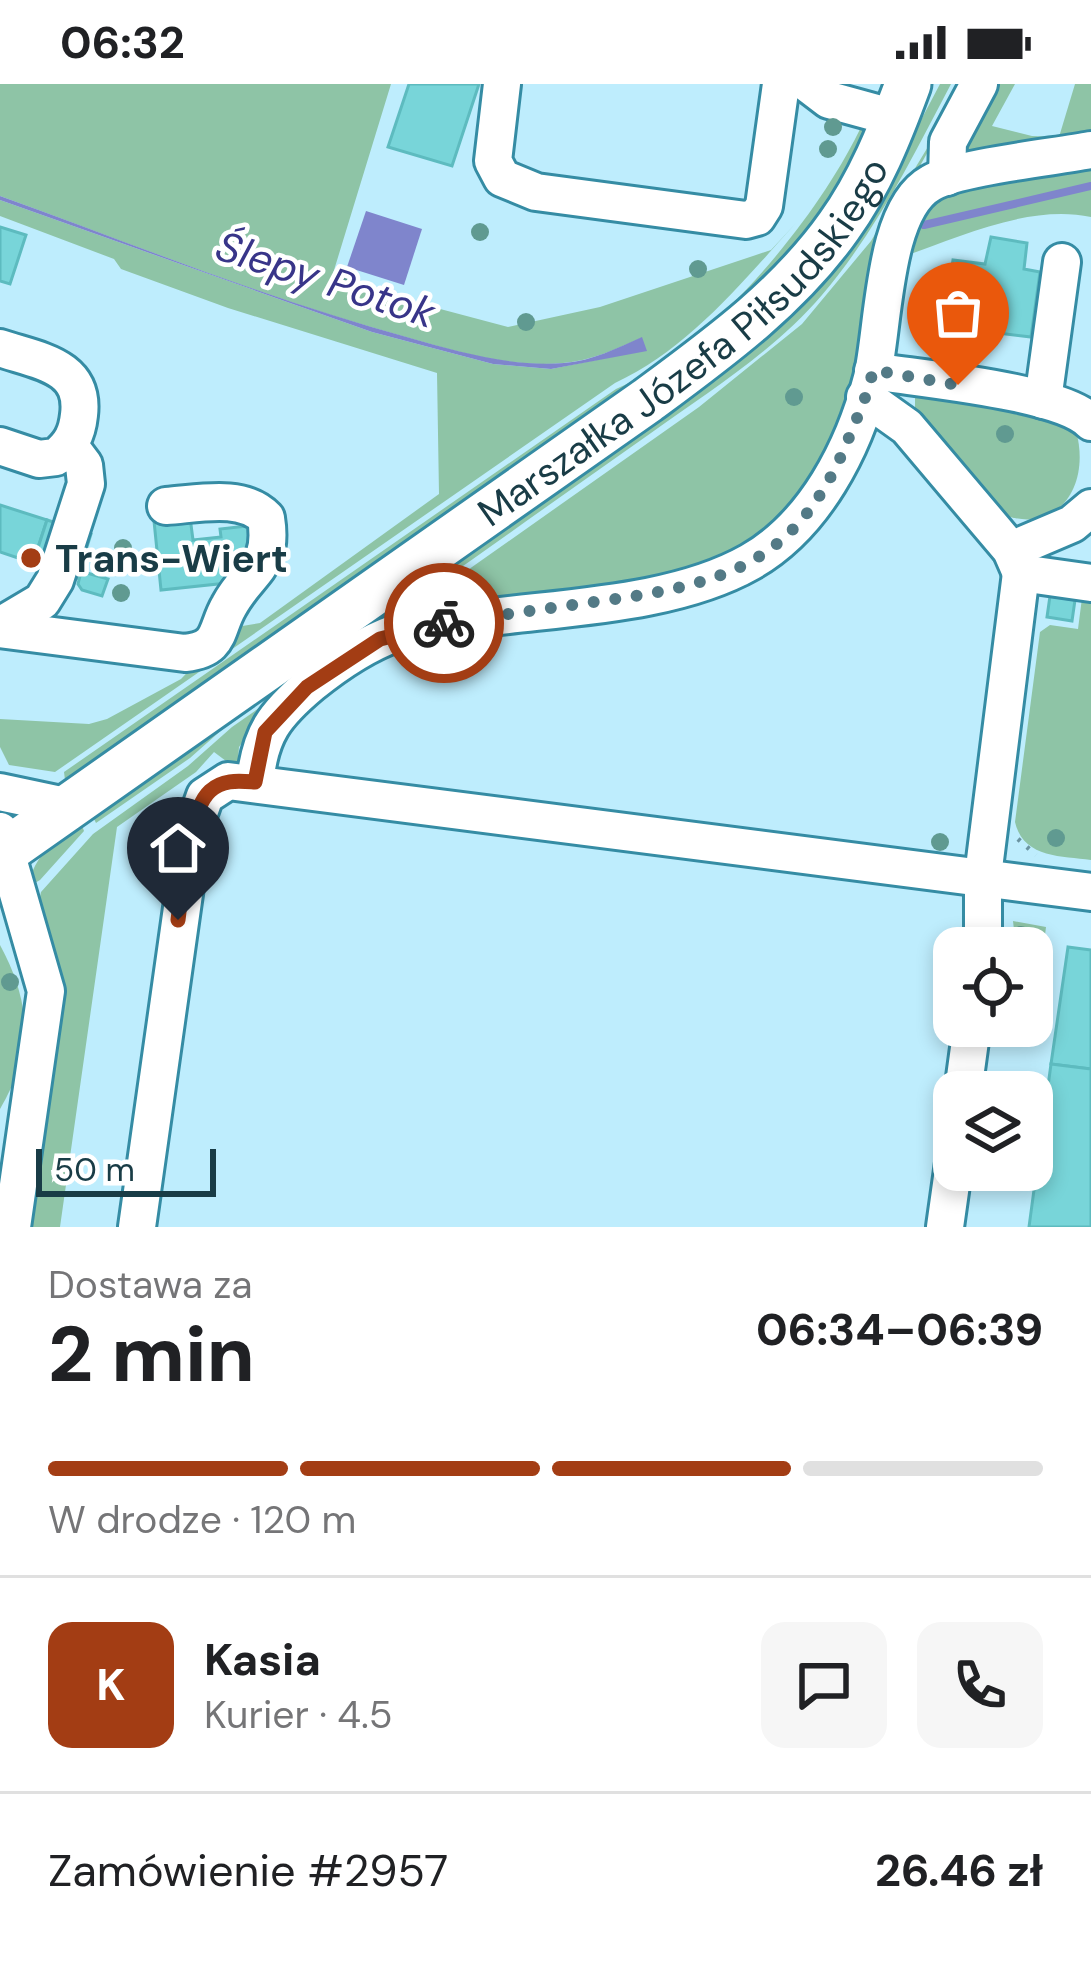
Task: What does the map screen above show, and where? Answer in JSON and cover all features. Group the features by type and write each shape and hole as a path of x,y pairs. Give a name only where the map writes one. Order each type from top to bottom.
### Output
{"main road":[{"name":"Marszałka Józefa Piłsudskiego","path":"2,846 648,400 749,323 838,228 879,156 902,101"}],"street":[{"path":"502,84 493,161 508,182 536,192 746,220 757,217 766,197 781,84"},
{"path":"808,84 829,100 902,101"},
{"path":"947,177 947,142 979,84"},
{"path":"255,782 265,732 275,718 330,670 380,639 400,632 671,592 729,573 794,531 810,513 839,461 869,384 896,241 917,195 947,177 1091,150"},
{"path":"1043,400 1062,262"},
{"path":"0,348 58,367 72,376 81,400 76,432 56,457 45,460 0,446"},
{"path":"869,384 1043,400 1080,411 1091,422"},
{"path":"869,384 1016,562 1091,584"},
{"path":"0,627 42,601 53,585 86,484 84,465 69,445"},
{"path":"0,627 185,653 209,645 222,629 228,607 265,559 266,518 233,502 166,506"},
{"path":"983,927 983,876 1016,562 1091,508"},
{"path":"137,1227 194,830 202,801 228,782 1091,892"},
{"path":"0,792 66,806"},
{"path":"2,846 46,992 12,1227"},
{"path":"0,918 25,972 43,1033"},
{"path":"945,1227 950,1191"}],"path":[{"path":"1013,829 1021,843 1042,856"}],"green space":[{"path":"0,84 391,84 331,280 508,327 600,307 771,250 796,223 735,290 713,312 667,352 615,383 55,772 9,765 0,747 0,719 89,724 107,719 181,679 230,628 260,623 439,494 437,373 121,269 114,259 0,216 0,200 372,332 493,364 551,369 646,350 641,338 563,363 524,363 466,353 305,307 0,196"},
{"path":"940,84 951,84 877,219 822,295 784,334 433,587 387,612 234,719 190,758 96,823 92,815 691,392 902,156"},
{"path":"966,84 903,196 874,267 847,401 822,460 793,509 731,557 663,578 409,617 258,721 239,747 242,764 238,770 214,752 196,772 117,827 60,1227 27,1227 63,985 38,906 41,892 93,834 188,766 232,727 392,615 438,591 699,407 802,324 871,241"},
{"path":"991,84 1015,84 992,126 1059,137 1075,84 1091,84 1091,137 962,155"},
{"path":"862,125 868,130 815,219 703,337 69,782 65,780 64,772 688,343 724,312 790,238"},
{"path":"1091,162 1091,217 1067,214 1019,219 902,257 928,198"},
{"path":"924,395 1042,411 1076,431 1079,469 1066,500 1041,518 1004,515 915,410 915,398"},
{"path":"1082,598 1091,599 1091,860 1035,849 1019,834 1015,822 1040,632 1050,625 1078,629"},
{"path":"81,823 84,831 28,887 41,857"},
{"path":"1013,921 1046,927 1014,927"},
{"path":"0,945 18,987 24,1027 19,1067 0,1109"}],"water":[{"path":"0,196 306,307 467,353 505,361 564,363 594,357 642,337 647,351 551,369 493,364 372,332 0,200"},
{"path":"366,211 422,229 404,285 347,267"}],"building":[{"path":"409,84 479,84 452,166 388,147"},
{"path":"0,227 26,235 10,284 0,281"},
{"path":"991,237 1027,243 1024,269 1040,272 1031,337 974,330 972,347 962,354 954,344 956,327 943,325 953,260 985,264"},
{"path":"0,505 47,520 33,563 0,552"},
{"path":"190,517 193,540 221,537 220,529 256,525 245,559 227,583 161,590 154,521"},
{"path":"47,520 91,534 77,578 33,563"},
{"path":"87,573 108,579 102,596 78,584"},
{"path":"1050,596 1075,600 1072,621 1047,617"},
{"path":"1068,947 1091,950 1091,1069 1051,1064"},
{"path":"1051,1064 1091,1069 1091,1227 1029,1227 1034,1191 1053,1191"}],"waterway":[{"name":"Ślepy Potok","path":"924,225 1091,186"}],"way so far":[{"path":"444,623 671,592 729,573 777,545 810,513 839,461 873,370 958,385"}],"place":[{"name":"Trans-Wiert","path":"31,558"}],"route":[{"path":"178,920 205,796 228,782 255,782 265,732 330,670 380,639 444,623"}]}
